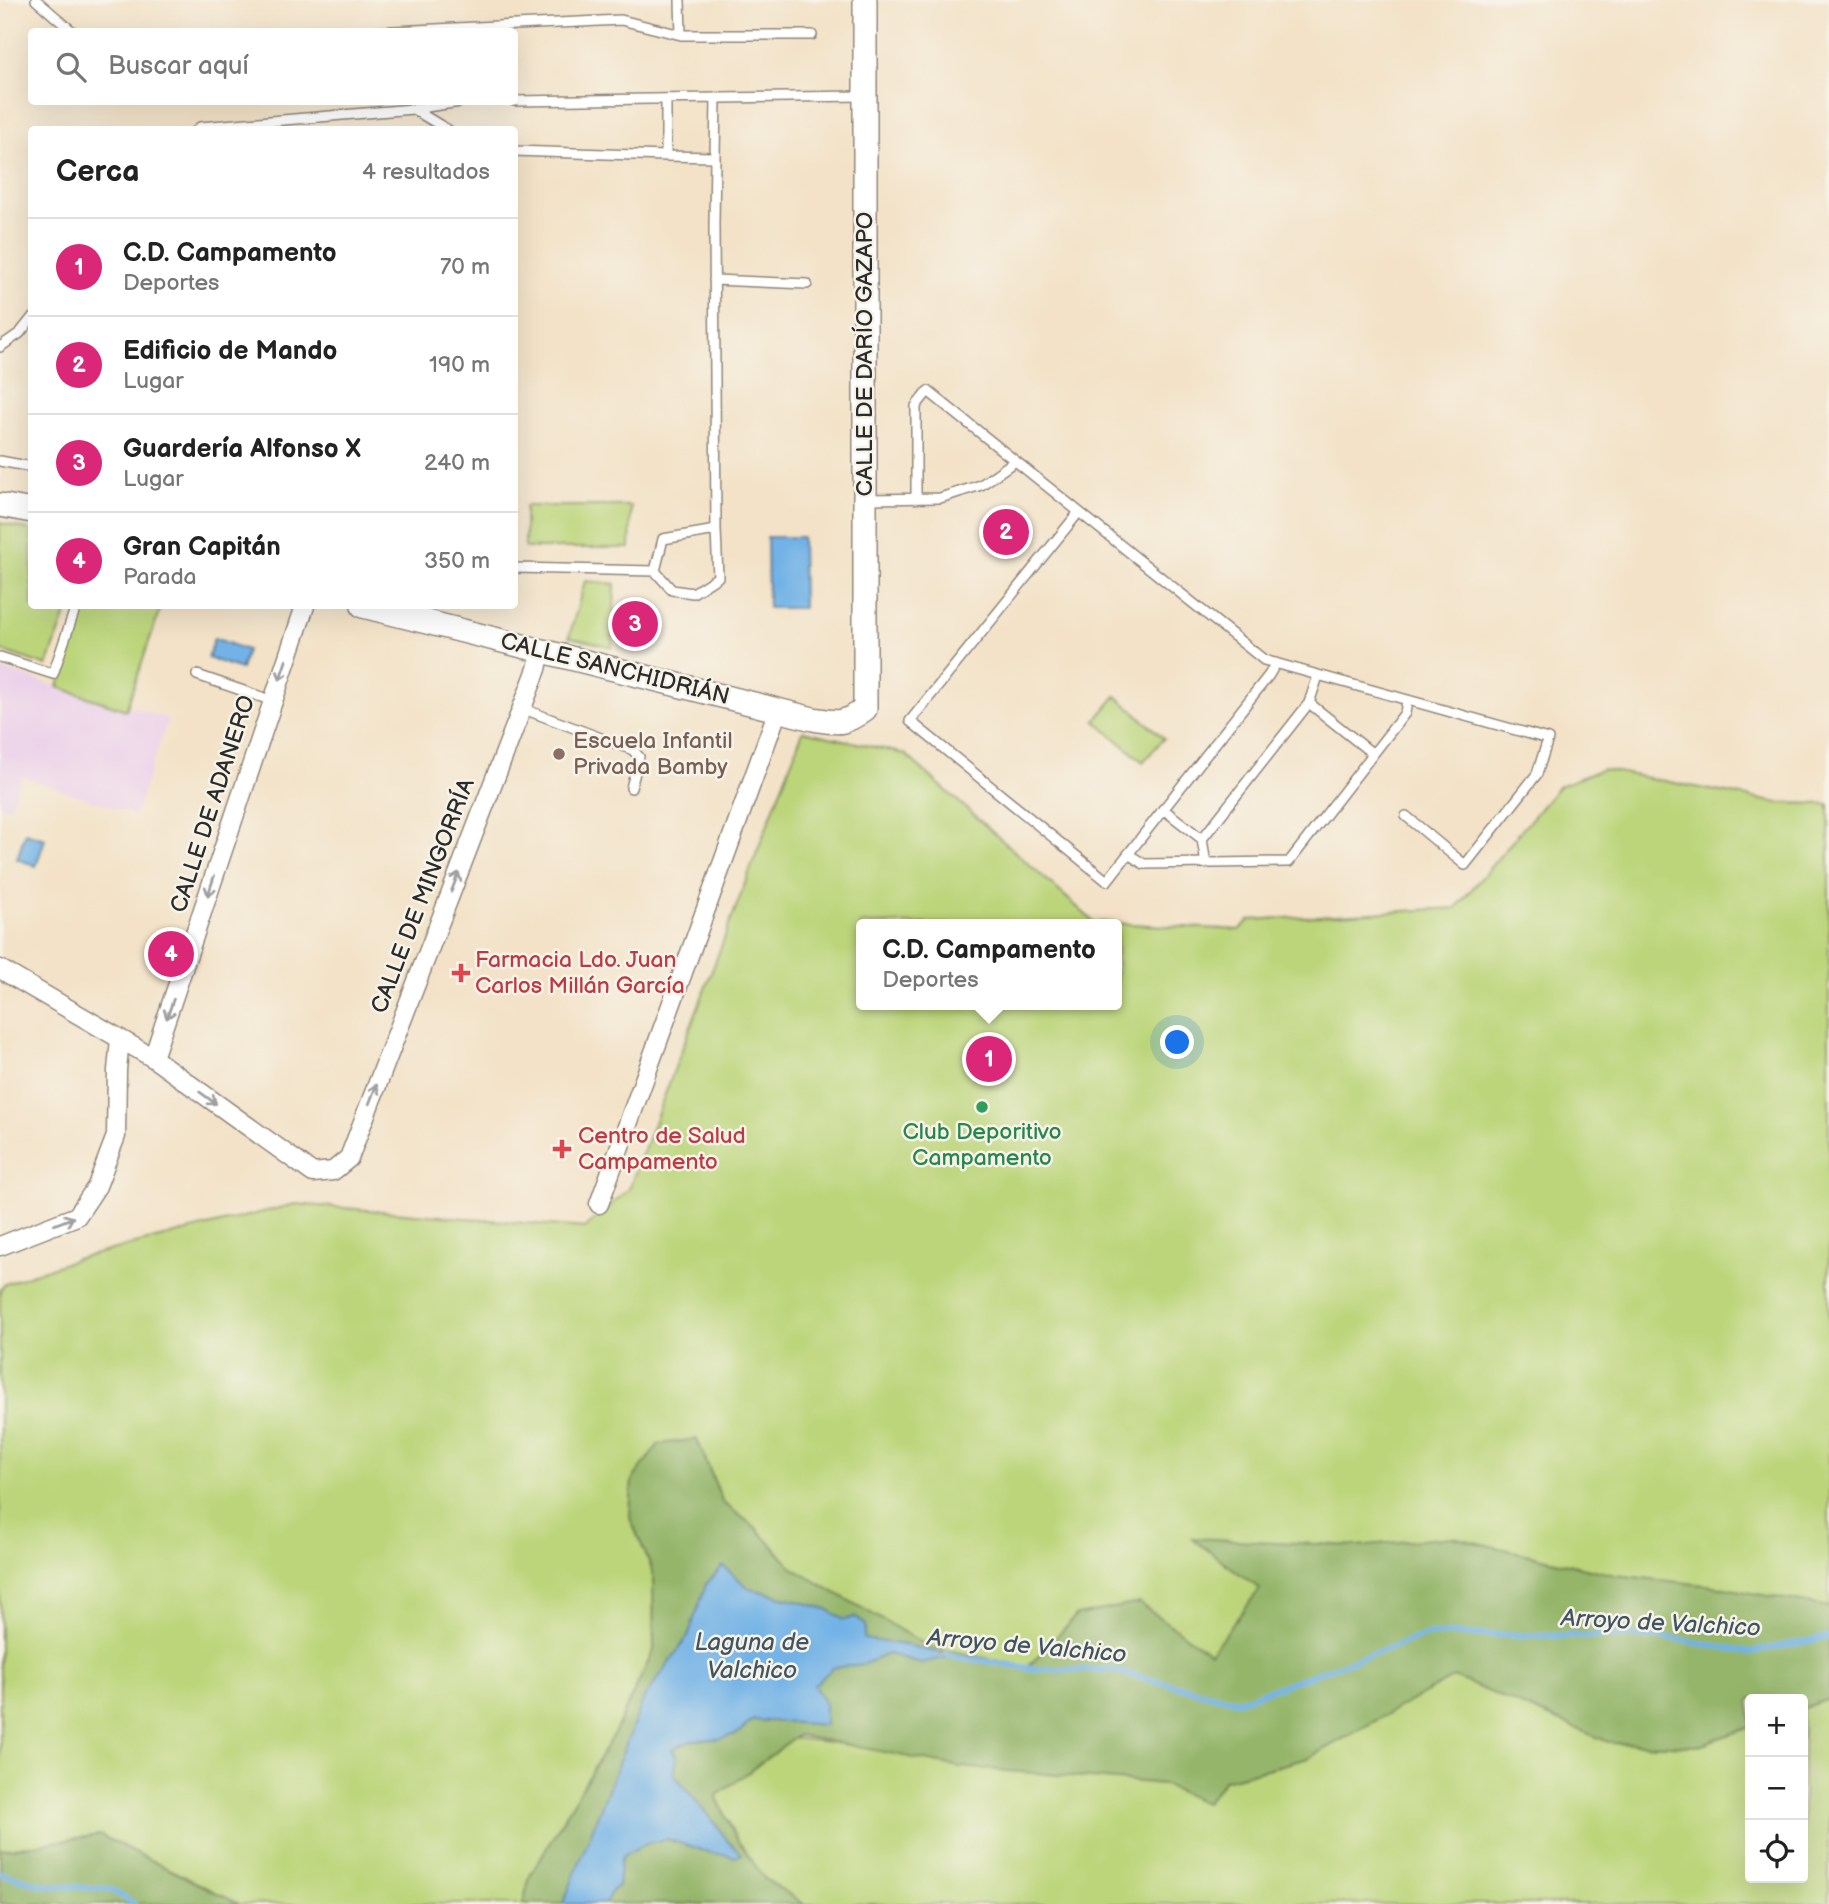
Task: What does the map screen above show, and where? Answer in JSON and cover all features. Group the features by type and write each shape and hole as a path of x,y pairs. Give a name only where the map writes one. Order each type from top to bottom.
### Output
{"street":[{"name":"CALLE DE DARÍO GAZAPO","path":"864,709 865,0"},
{"path":"0,505 28,510"},
{"name":"CALLE DE ADANERO","path":"153,1058 304,609"},
{"name":"CALLE SANCHIDRIÁN","path":"375,609 836,723 850,720 864,709"},
{"name":"CALLE DE MINGORRÍA","path":"153,1058 313,1173 333,1171 349,1158 522,708 541,651"},
{"path":"599,1204 778,710"},
{"path":"0,969 153,1058"},
{"path":"0,1246 77,1216 97,1186 116,1136 120,1039"}],"lane":[{"path":"36,0 68,28"},
{"path":"680,0 681,34"},
{"path":"456,28 621,20 681,34 812,35"},
{"path":"518,101 865,96"},
{"path":"518,568 655,571 672,590 693,593 718,577 714,281 716,98"},
{"path":"666,99 666,156"},
{"path":"212,126 440,105"},
{"path":"413,109 441,126"},
{"path":"518,151 715,157"},
{"path":"714,281 807,284"},
{"path":"0,347 20,333 28,323"},
{"path":"916,499 916,406 928,391 1265,660 1548,739 1537,774 1465,865 1406,816"},
{"path":"0,461 28,466"},
{"path":"864,499 940,498 981,485 1015,461"},
{"path":"1079,512 910,721 1107,881 1276,663"},
{"path":"655,571 663,540 716,530"},
{"path":"0,657 53,674 75,609"},
{"path":"197,674 273,701"},
{"path":"1202,839 1309,704 1318,676"},
{"path":"1128,854 1144,864 1289,862 1405,713 1407,701"},
{"path":"1309,704 1373,754"},
{"path":"522,708 633,750 639,757 631,788"},
{"path":"1163,809 1202,839 1206,864"}],"shaded area":[{"path":"84,609 160,609 127,705 168,719 135,815 21,776 10,808 0,805 0,668 58,687"}],"green space":[{"path":"525,506 631,506 630,548 525,548"},
{"path":"0,523 28,529 28,609 68,609 47,666 0,650"},
{"path":"585,581 615,584 612,647 569,637"},
{"path":"84,609 160,609 126,710 58,687"},
{"path":"1116,696 1164,738 1143,762 1095,721"},
{"path":"803,731 905,754 1091,919 856,919 856,1010 1122,1010 1122,924 1239,930 1250,920 1456,908 1559,786 1602,769 1778,803 1829,804 1829,1607 1713,1586 1615,1575 1453,1537 1358,1546 1193,1539 1260,1589 1210,1654 1077,1615 1028,1667 928,1646 794,1569 755,1527 723,1503 697,1439 632,1480 630,1518 653,1571 654,1650 616,1730 530,1876 523,1904 239,1904 100,1835 0,1850 0,1290 5,1284 76,1259 295,1204 585,1228 629,1189"},
{"path":"697,1439 723,1503 755,1527 794,1569 928,1646 1028,1667 1077,1615 1139,1603 1210,1653 1260,1589 1192,1538 1358,1546 1452,1537 1615,1575 1713,1586 1829,1607 1829,1699 1808,1706 1808,1694 1745,1694 1745,1729 1696,1746 1611,1743 1454,1677 1308,1758 1224,1780 1205,1803 1163,1784 960,1767 798,1735 716,1796 736,1838 765,1879 804,1904 523,1904 530,1876 616,1730 654,1650 653,1571 630,1518 632,1480 659,1444"},
{"path":"1454,1677 1611,1743 1696,1746 1745,1729 1745,1883 1808,1883 1808,1706 1829,1699 1829,1904 804,1904 765,1879 736,1838 716,1796 794,1738 1163,1784 1205,1803 1224,1780 1308,1758"},
{"path":"99,1835 239,1904 0,1904 0,1850"}],"water":[{"path":"767,537 802,537 803,608 768,608"},
{"path":"214,638 247,650 241,669 208,658"},
{"path":"25,833 45,839 36,866 17,859"},
{"name":"Laguna de Valchico","path":"723,1566 749,1588 827,1609 844,1620 855,1617 866,1625 864,1639 954,1656 921,1663 888,1654 864,1664 833,1668 814,1685 825,1704 825,1725 753,1720 737,1734 718,1739 693,1740 672,1749 677,1758 674,1774 741,1854 736,1857 708,1852 666,1839 648,1843 627,1853 621,1859 618,1886 612,1890 605,1904 563,1904 644,1698 688,1636 706,1584"}],"waterway":[{"name":"Arroyo de Valchico","path":"947,1655 1035,1669 1112,1670 1238,1701 1429,1634 1663,1637 1751,1652 1829,1637"},
{"path":"0,1873 42,1885 110,1889 134,1904"}],"place":[{"name":"Edificio de Mando","path":"1006,532"},
{"name":"Guardería Alfonso X","path":"635,624"},
{"name":"Escuela Infantil Privada Bamby","path":"559,754"},
{"name":"Gran Capitán","path":"171,954"},
{"name":"Farmacia Ldo. Juan Carlos Millán García","path":"461,973"},
{"name":"C.D. Campamento","path":"989,1059"},
{"name":"Club Deporitivo Campamento","path":"982,1107"},
{"name":"Centro de Salud Campamento","path":"562,1149"}]}
